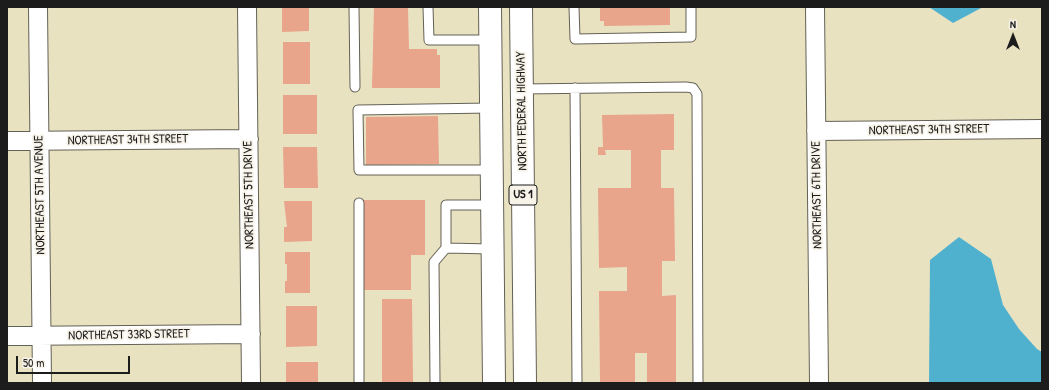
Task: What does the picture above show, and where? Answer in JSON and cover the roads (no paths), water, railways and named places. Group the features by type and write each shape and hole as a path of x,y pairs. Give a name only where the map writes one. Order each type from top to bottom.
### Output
{"main road":[{"name":"US 1","path":"490,7 494,383"},
{"name":"NORTH FEDERAL HIGHWAY","path":"521,7 525,383"}],"street":[{"name":"NORTHEAST 5TH AVENUE","path":"38,7 42,383"},
{"name":"NORTHEAST 5TH DRIVE","path":"247,7 251,383"},
{"name":"NORTHEAST 6TH DRIVE","path":"815,7 818,383"},
{"name":"NORTHEAST 34TH STREET","path":"816,131 1042,129"},
{"name":"NORTHEAST 34TH STREET","path":"7,141 249,139"},
{"name":"NORTHEAST 33RD STREET","path":"7,336 251,334"}],"lane":[{"path":"354,7 355,87"},
{"path":"428,7 429,40 491,40"},
{"path":"574,7 575,39 691,38 691,7"},
{"path":"522,89 686,87 693,88 697,94 698,383"},
{"path":"574,88 578,383"},
{"path":"491,108 358,110 359,170 492,170"},
{"path":"358,383 359,203"},
{"path":"435,383 434,262 446,248 446,205 492,206"},
{"path":"446,248 492,248"}],"water":[{"path":"929,7 983,7 953,23"},
{"path":"959,237 991,259 1003,305 1019,329 1037,349 1042,352 1042,383 929,383 930,260"}]}
